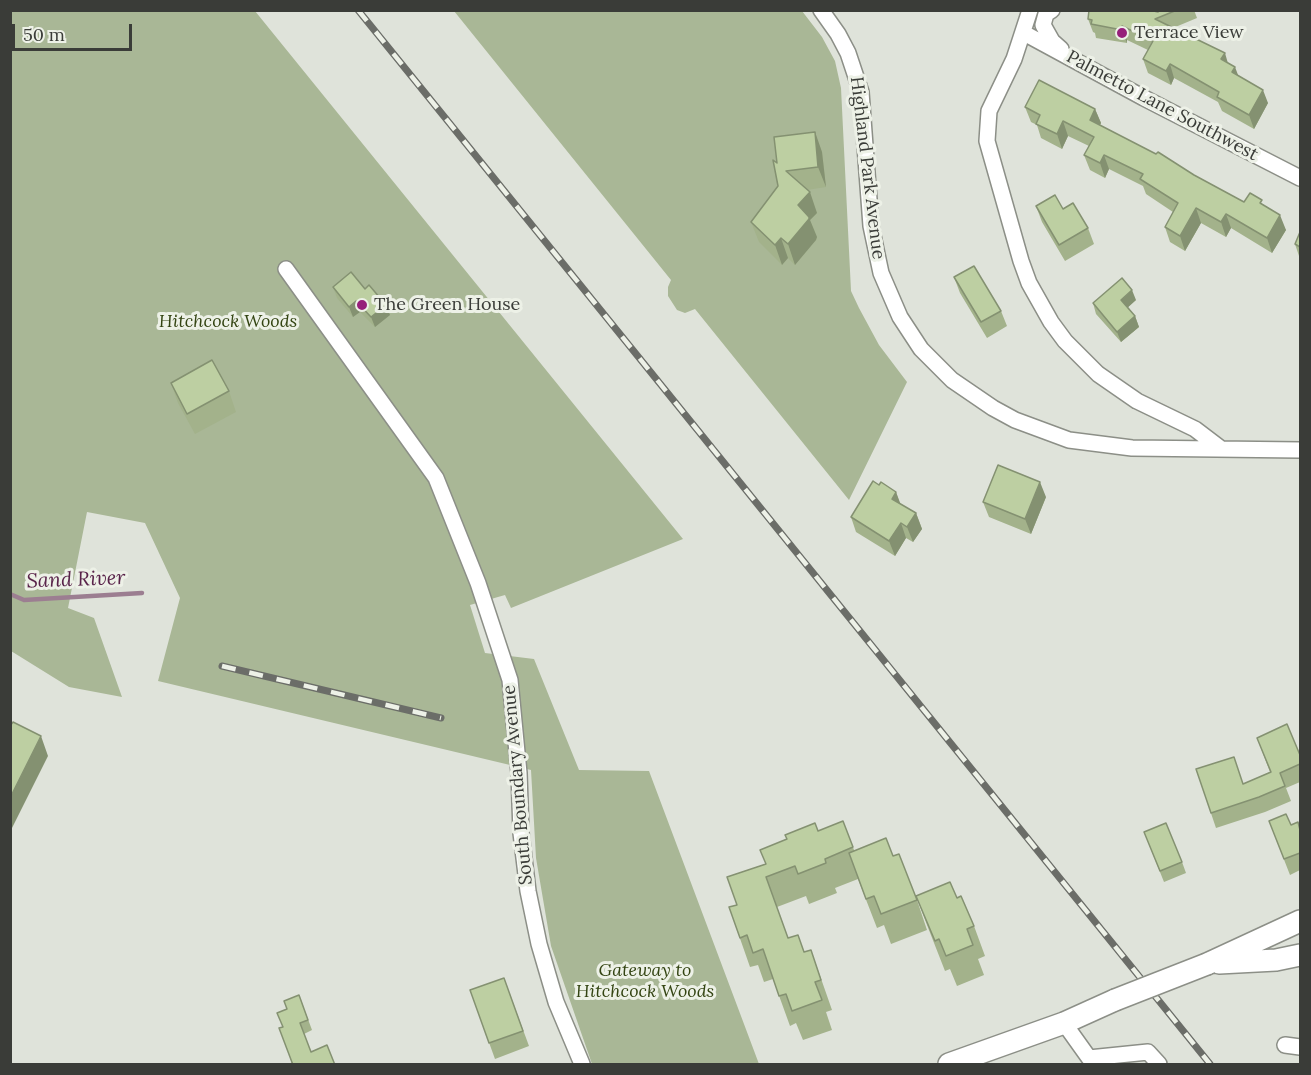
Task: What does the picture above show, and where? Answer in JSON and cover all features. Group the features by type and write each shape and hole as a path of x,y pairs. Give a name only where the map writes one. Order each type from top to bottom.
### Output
{"street":[{"name":"Highland Park Avenue","path":"821,10 848,53 861,92 871,226 881,273 900,317 921,349 952,380 1015,420 1069,440 1132,448 1300,450"},
{"path":"1030,10 1014,59 989,111 987,141 1029,283 1051,322 1065,341 1098,374 1137,401 1195,429 1220,448"},
{"path":"1052,10 1046,14 1043,24 1052,41 1077,62"},
{"name":"Palmetto Lane Southwest","path":"1024,33 1154,104 1300,178"},
{"name":"South Boundary Avenue","path":"286,269 436,478 478,584 510,680 519,773 521,833 528,891 539,944 556,1002 582,1065"},
{"path":"949,1065 1064,1023 1115,1000 1207,964 1300,921"},
{"path":"1207,964 1276,960 1300,955"},
{"path":"1064,1023 1089,1058 1148,1052 1159,1065"},
{"path":"1285,1044 1300,1047"}],"green space":[{"name":"Hitchcock Woods","path":"11,11 255,11 683,539 511,608 505,595 470,605 485,653 534,659 579,770 649,771 759,1064 592,1064 551,946 536,858 531,770 158,681 180,598 145,523 87,512 68,608 94,618 122,697 69,687 11,651"},
{"path":"454,11 802,11 822,37 835,61 841,88 851,291 879,345 907,382 849,500 695,309 685,313 677,310 668,296 671,280"}],"building":[{"path":"1089,10 1158,12 1158,10 1177,10 1155,19 1225,53 1221,59 1235,67 1232,72 1263,90 1249,115 1217,97 1219,92 1170,64 1166,71 1143,59 1153,41 1122,26 1122,30 1091,24 1092,20 1088,19"},
{"path":"1039,80 1095,109 1090,120 1156,154 1158,152 1244,202 1250,193 1262,200 1260,203 1280,215 1267,238 1226,214 1221,222 1196,208 1180,236 1165,227 1178,203 1140,179 1143,174 1104,155 1100,163 1084,155 1094,137 1063,121 1057,134 1036,124 1040,115 1025,107"},
{"path":"815,132 818,167 786,171 810,192 798,205 809,219 788,244 781,238 775,245 751,222 778,186 773,160 777,163 774,137"},
{"path":"1055,195 1063,209 1073,203 1088,228 1059,245 1036,206"},
{"path":"1300,232 1300,247 1295,244"},
{"path":"974,266 1001,311 981,322 954,277"},
{"path":"351,272 365,289 369,285 386,305 371,317 356,301 349,307 333,287"},
{"path":"1122,278 1132,290 1121,300 1135,316 1117,332 1093,303"},
{"path":"212,360 229,391 187,414 171,383"},
{"path":"998,465 1040,482 1025,519 983,502"},
{"path":"873,481 879,485 881,482 896,492 892,499 916,513 907,527 901,523 889,541 851,517"},
{"path":"13,722 41,736 10,798 10,726"},
{"path":"1287,724 1300,755 1300,764 1280,773 1285,786 1211,813 1196,769 1234,757 1243,784 1271,772 1257,738"},
{"path":"1286,814 1291,825 1298,822 1300,853 1284,859 1269,821"},
{"path":"843,821 853,847 825,859 826,863 798,874 795,866 766,877 788,938 798,935 804,952 811,950 821,980 815,982 822,1000 792,1011 786,994 779,996 763,949 753,953 747,935 740,938 729,907 737,905 727,877 766,864 760,850 787,839 785,835 815,823 818,831"},
{"path":"1166,823 1182,862 1160,871 1144,832"},
{"path":"886,838 893,856 899,854 917,900 881,914 874,896 866,899 849,853"},
{"path":"950,882 957,898 961,896 974,926 967,929 973,945 946,956 939,939 935,941 916,896"},
{"path":"504,978 523,1031 489,1043 470,990"},
{"path":"299,995 308,1020 300,1023 311,1052 327,1045 335,1065 293,1065 279,1028 283,1027 277,1013 287,1009 284,1001"}],"waterway":[{"name":"Sand River","path":"10,594 24,600 142,593"}],"railway":[{"path":"358,10 1210,1064"},
{"path":"222,666 441,718"}],"place":[{"name":"Terrace View","path":"1122,33"},
{"name":"The Green House","path":"362,305"}],"park label":[{"name":"Gateway to Hitchcock Woods","path":"645,981"}]}
